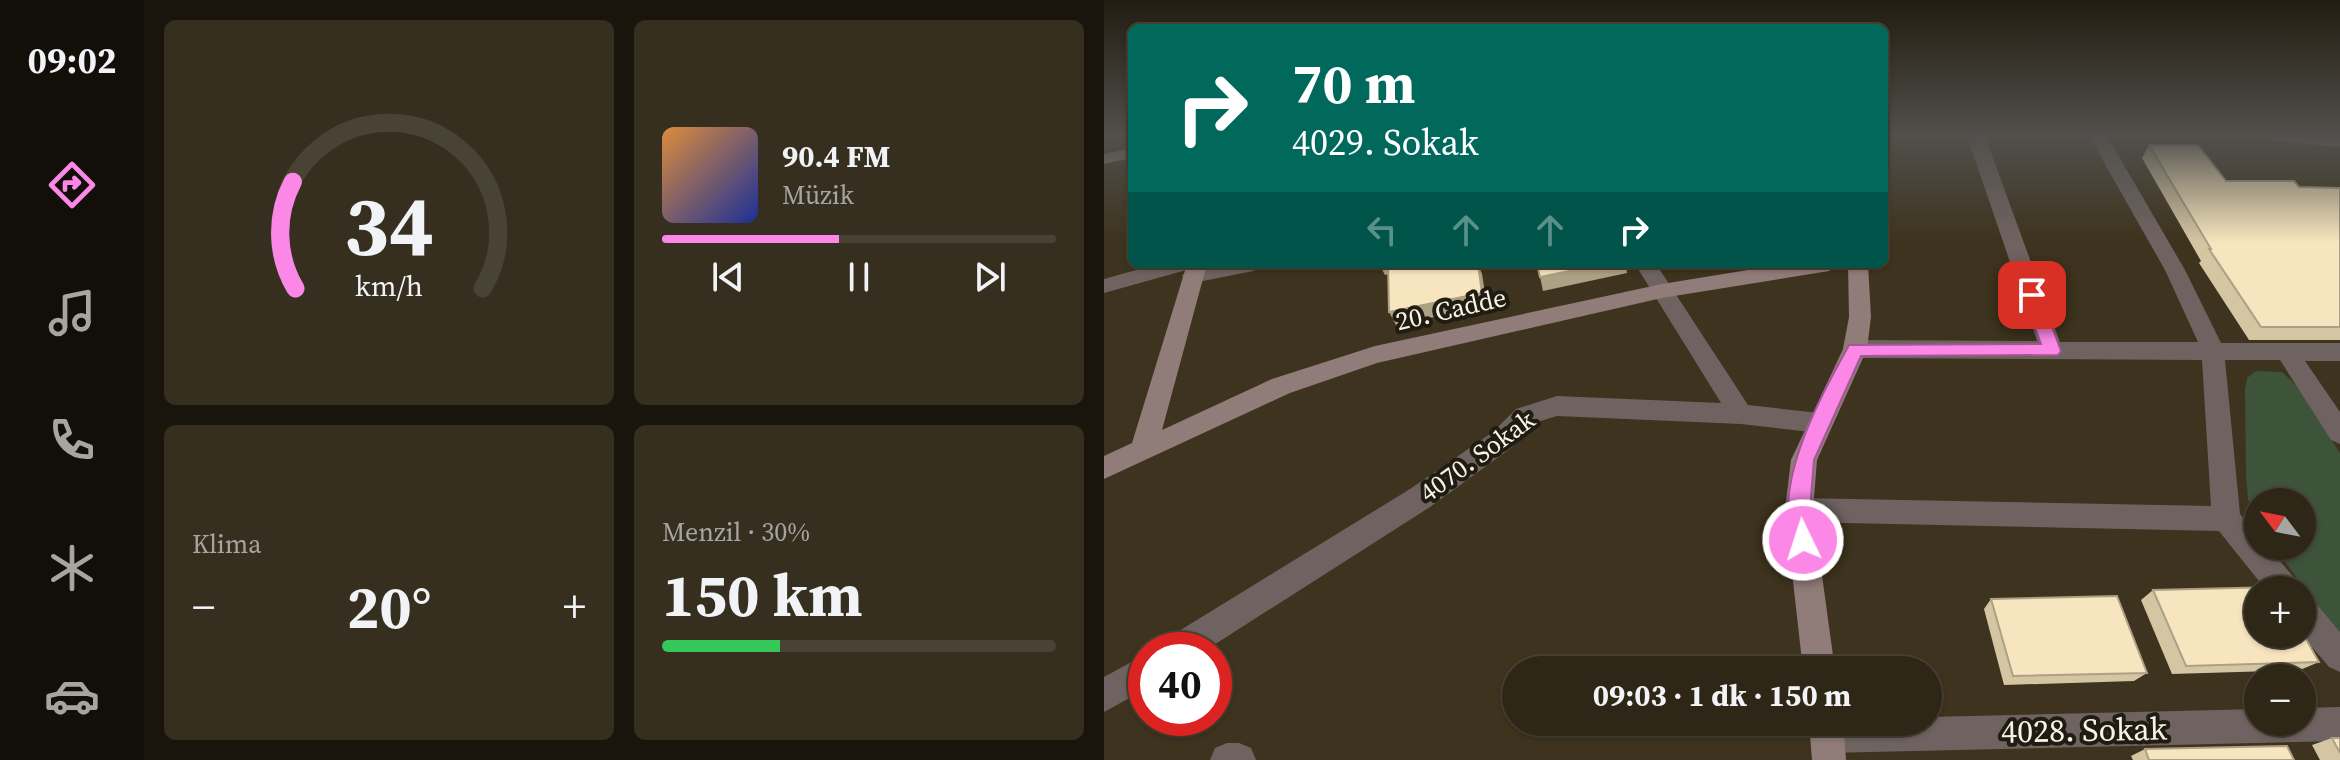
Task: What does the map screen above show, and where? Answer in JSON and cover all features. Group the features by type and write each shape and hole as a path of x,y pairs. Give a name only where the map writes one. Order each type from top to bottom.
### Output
{"street":[{"path":"1989,171 2052,351"},
{"path":"2118,171 2175,270 2213,351 2226,519 2273,576"},
{"path":"1104,286 1191,268 1143,450"},
{"path":"1648,268 1741,414"},
{"name":"20. Cadde","path":"1104,468 1281,386 1375,355 1662,291 1804,268"},
{"path":"1817,656 1799,510 1804,460 1855,349 1860,317 1858,268"},
{"path":"1855,349 2340,352"},
{"path":"2287,352 2340,433"},
{"name":"4070. Sokak","path":"1206,632 1420,498 1502,440 1525,416 1536,410 1557,406 1741,414 1819,423"},
{"path":"1799,510 2226,519"},
{"path":"2316,628 2340,656"},
{"path":"1104,696 1128,681"},
{"name":"4028. Sokak","path":"1828,739 2340,724"},
{"path":"1227,760 1239,760"}],"green space":[{"path":"2256,371 2282,372 2296,385 2340,453 2340,639 2316,605 2316,576 2295,576 2284,560 2316,560 2316,488 2247,488 2247,378"}],"building":[{"path":"2165,171 2219,171 2226,181 2294,181 2299,187 2340,188 2340,327 2261,327"},
{"path":"1388,268 1479,268 1482,293 1389,312"},
{"path":"1538,268 1584,268 1540,277"},
{"path":"2244,588 2244,648 2311,648 2319,662 2186,666 2153,590"},
{"path":"2117,596 2147,673 2013,676 1991,599"},
{"path":"2332,738 2340,738 2340,753"},
{"path":"2287,746 2294,760 2149,760 2145,749"}],"route":[{"path":"1803,540 1799,510 1804,460 1855,349 2052,351 2032,295"}]}
